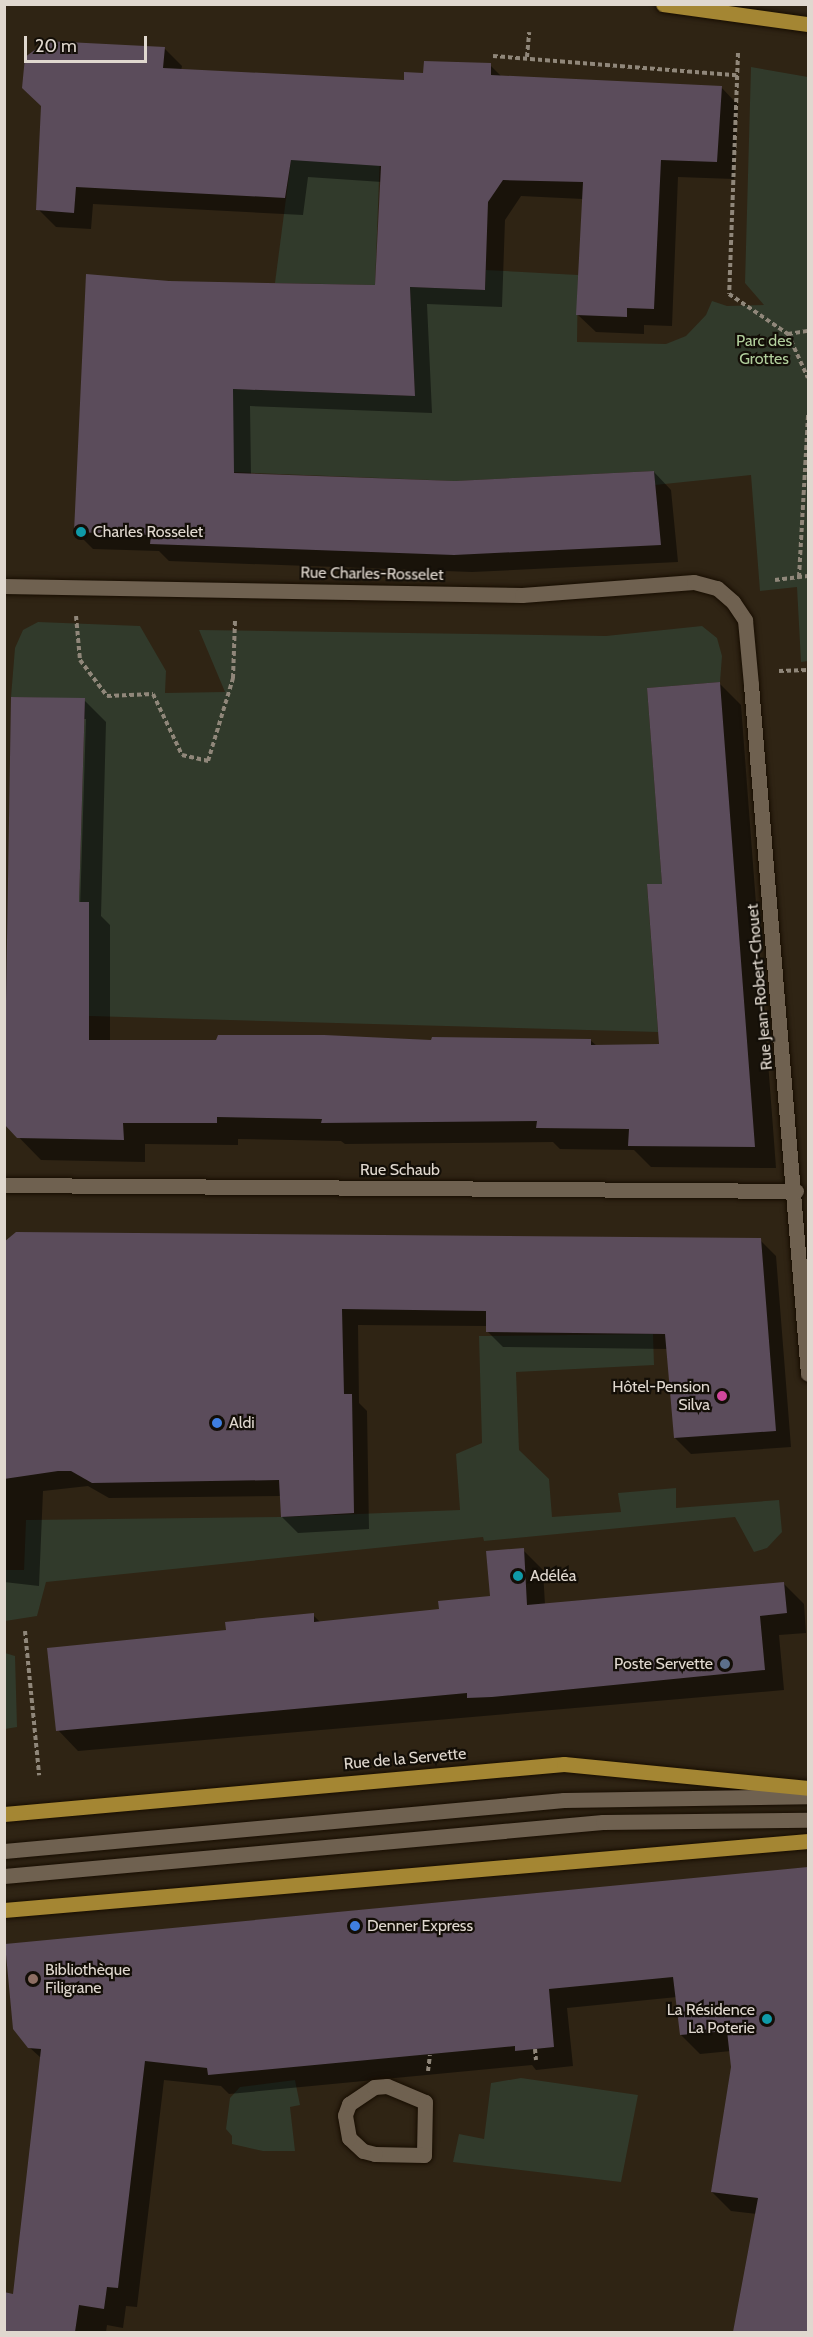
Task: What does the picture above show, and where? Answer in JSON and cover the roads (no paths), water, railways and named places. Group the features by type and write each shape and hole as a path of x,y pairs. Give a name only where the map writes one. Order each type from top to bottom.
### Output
{"main road":[{"path":"663,4 808,24"},
{"name":"Rue de la Servette","path":"4,1814 564,1764 808,1788"},
{"path":"4,1910 808,1840"}],"street":[{"name":"Rue Charles-Rosselet","path":"4,586 522,595 694,582 717,588 733,602"},
{"name":"Rue Jean-Robert-Chouet","path":"733,602 745,620 796,1191 808,1374"},
{"name":"Rue Schaub","path":"4,1185 796,1191"},
{"path":"4,1851 603,1797 808,1796"},
{"path":"4,1876 584,1824 808,1820"},
{"path":"374,2086 387,2086 425,2102 424,2155 375,2154 354,2145 344,2127 349,2104 374,2086"}],"place":[{"name":"Charles Rosselet","path":"81,532"},
{"name":"Hôtel-Pension Silva","path":"722,1396"},
{"name":"Aldi","path":"217,1423"},
{"name":"Adéléa","path":"518,1576"},
{"name":"Poste Servette","path":"725,1664"},
{"name":"Denner Express","path":"355,1926"},
{"name":"Bibliothèque Filigrane","path":"33,1979"},
{"name":"La Résidence La Poterie","path":"767,2019"}],"park label":[{"name":"Parc des Grottes","path":"764,350"}]}
